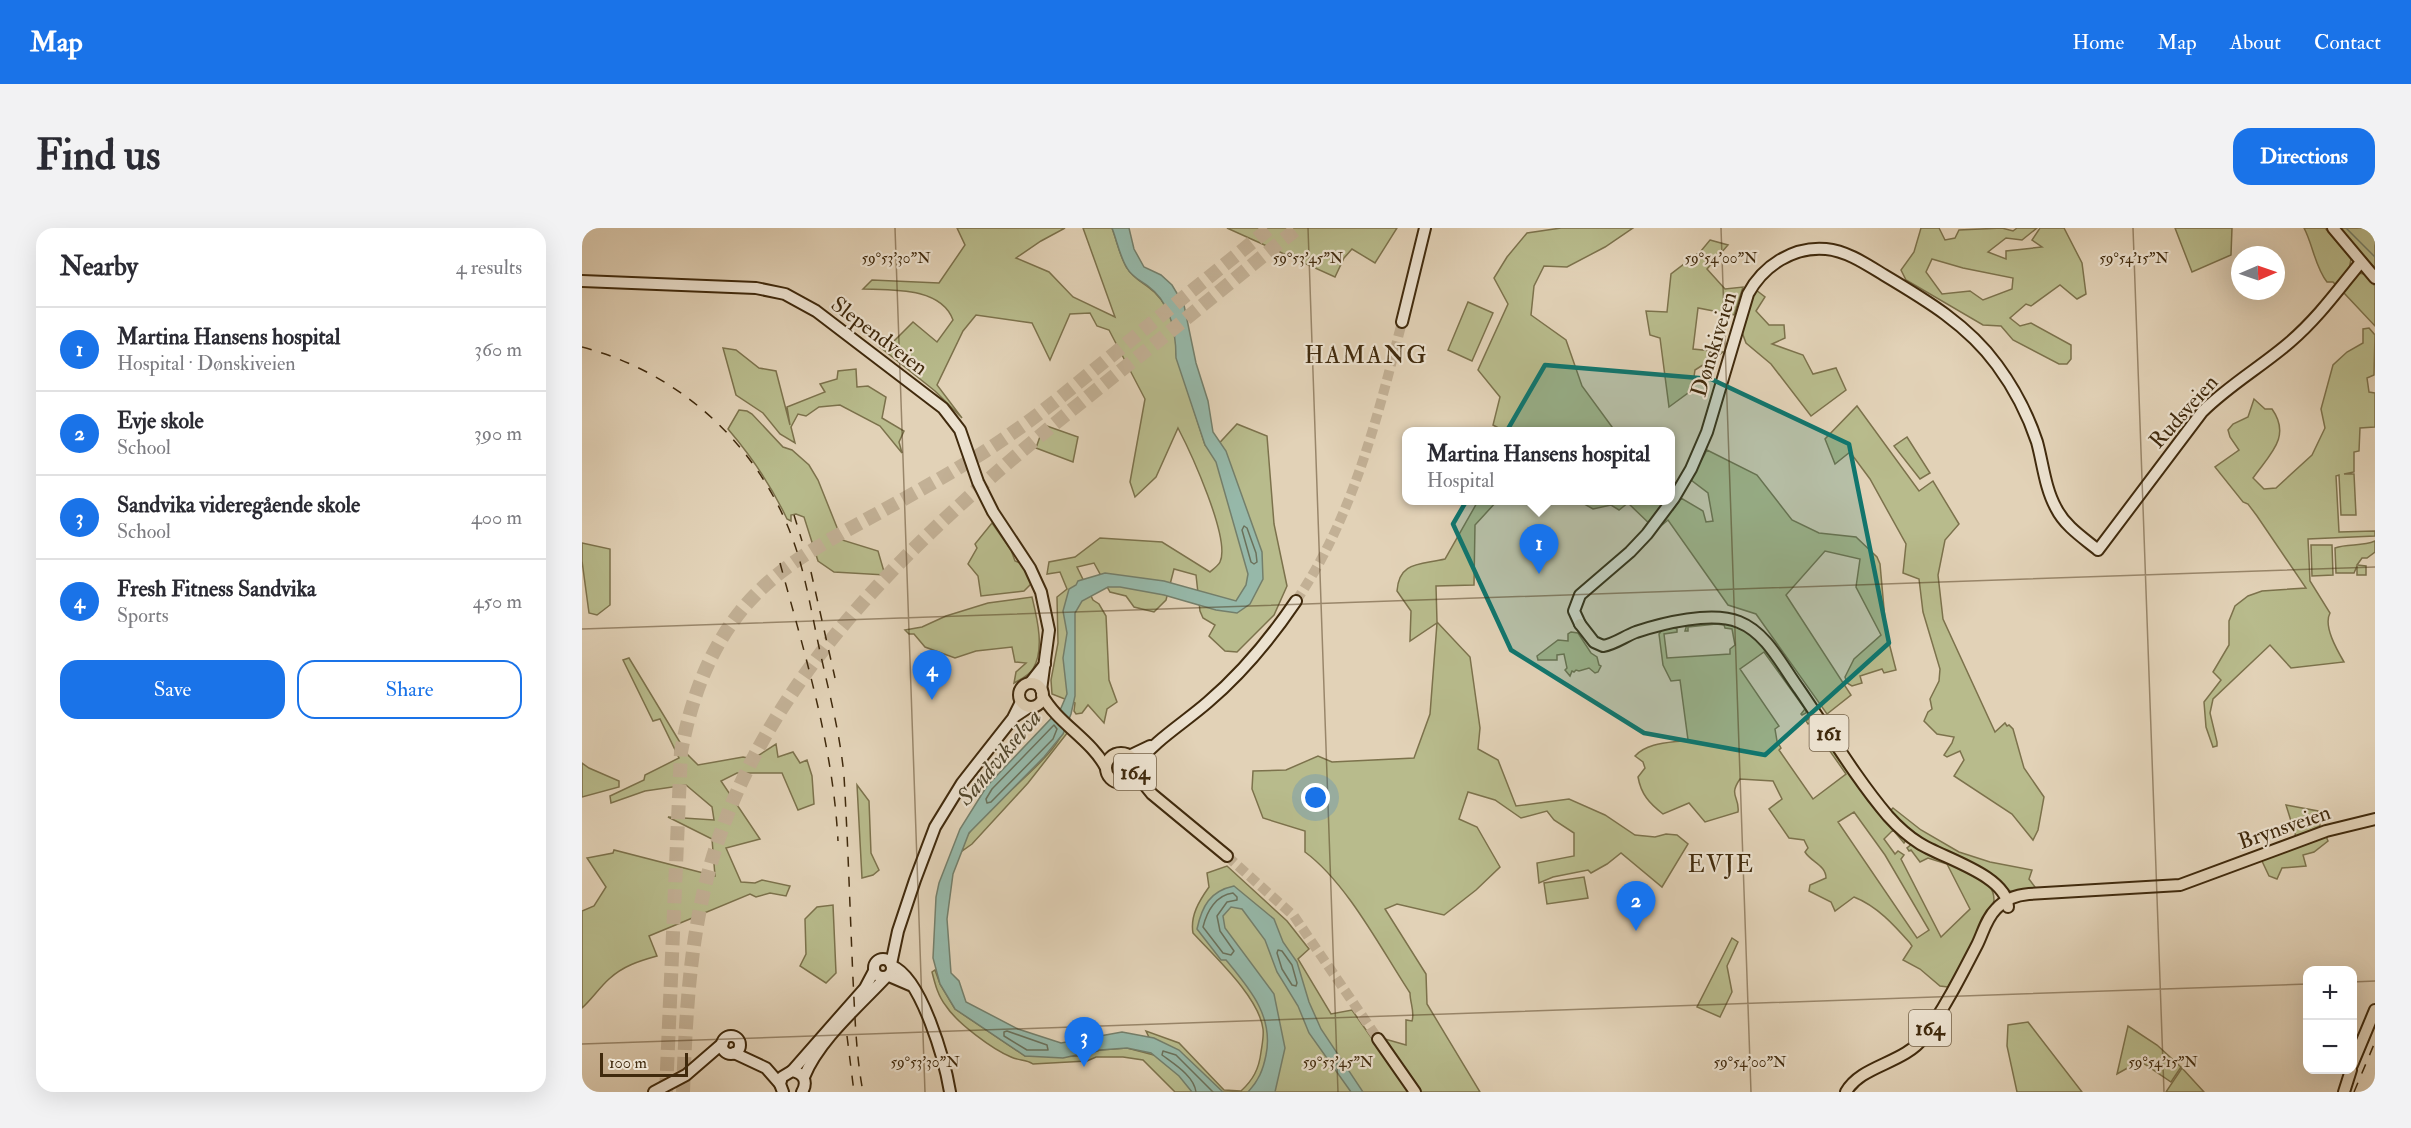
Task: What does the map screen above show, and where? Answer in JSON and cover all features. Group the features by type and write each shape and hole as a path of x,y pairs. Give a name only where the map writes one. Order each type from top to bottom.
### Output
{"main road":[{"path":"1402,322 1425,228"},
{"path":"2333,228 2375,278"},
{"name":"Dønskiveien","path":"1675,496 1698,456 1742,307 1753,284 1769,266 1794,253 1809,249 1828,249 1861,261 1934,306 1971,336 1997,365 2021,405 2036,441 2056,509 2070,527 2098,550"},
{"name":"Rudsveien","path":"2098,550 2202,412 2221,393 2296,337 2328,304 2361,262"},
{"name":"Slependveien","path":"582,281 773,291 793,297 816,310 938,403 952,418 963,436 978,482 988,502 1030,568 1041,592 1049,630 1045,664 1036,702 1013,717 966,777 935,827 920,864 888,968"},
{"name":"Dønskiveien","path":"1669,505 1647,534 1580,595 1574,606 1576,616 1594,642 1603,646 1639,631 1706,618 1733,620 1748,626 1772,651 1895,824 1919,843 1986,878 2005,893 2006,904"},
{"path":"1133,765 1202,708 1230,681 1273,634 1296,601"},
{"path":"1036,702 1020,690 1024,685 1030,683 1045,664"},
{"name":"164","path":"1030,683 1037,685 1036,702 1057,714 1082,738 1106,768 1111,779 1120,783 1126,782 1152,794 1227,856"},
{"name":"164","path":"1082,738 1115,755"},
{"name":"164","path":"1106,768 1110,759 1122,754 1133,765 1152,794"},
{"name":"164","path":"1126,782 1133,765"},
{"name":"Brynsveien","path":"1846,1092 1857,1079 1903,1056 1920,1042 1979,942 2006,904 2035,894 2166,884 2207,873 2326,831 2375,819"},
{"path":"781,1089 782,1077 790,1072 865,988 874,971 875,963 901,970 916,989 931,1024 950,1092"},
{"path":"802,1092 805,1086 804,1077 811,1062 888,968"},
{"path":"888,968 912,988 944,1092"},
{"path":"2357,1053 2375,1010"},
{"path":"1378,1039 1415,1092"},
{"path":"654,1092 678,1081 707,1059 731,1048 766,1068 804,1077"},
{"path":"766,1068 781,1089"},
{"path":"2344,1092 2350,1074"}],"highlighted area":[{"path":"1545,365 1711,379 1849,444 1889,643 1765,755 1644,733 1511,650 1453,524"}],"green space":[{"path":"957,228 1065,228 1016,258 1049,272 1073,297 1115,317 1083,228 1112,228 1122,259 1129,271 1155,293 1171,317 1176,336 1176,354 1205,445 1211,452 1237,424 1267,436 1274,524 1287,586 1274,615 1237,652 1225,651 1209,636 1215,625 1203,618 1200,611 1196,575 1174,569 1166,600 1154,612 1134,607 1126,596 1110,592 1094,563 1077,567 1093,600 1099,604 1106,616 1109,680 1117,702 1107,709 1104,723 1088,705 1082,713 1076,714 1075,703 1052,694 1051,680 1058,643 1057,597 1067,589 1060,572 1047,574 1049,562 1075,557 1100,538 1162,542 1210,572 1220,562 1222,551 1215,516 1178,428 1156,477 1135,497 1130,482 1145,399 1109,330 1097,326 1090,313 1070,314 1050,360 1032,323 976,315 963,331 937,385 962,418 935,391 880,347 889,346 913,322 937,342 953,320 947,309 938,301 927,296 901,291 863,289 872,280 939,283 965,245"},
{"path":"1227,228 1397,228 1375,263 1352,249 1344,258 1335,277"},
{"path":"1561,228 1633,228 1605,247 1567,267 1544,266 1534,286 1531,315 1566,340 1582,386 1612,427 1497,427 1493,425 1500,397 1478,370 1508,304 1494,278 1507,257 1527,233"},
{"path":"1921,228 1939,228 1945,240 1955,238 1959,230 2002,228 2013,231 2017,228 2037,228 2022,240 2006,238 1988,252 2006,259 2006,251 2042,247 2032,240 2040,228 2064,228 2082,263 2086,294 2077,299 2060,285 2031,306 2026,304 2010,318 2020,326 2031,323 2071,345 2071,359 2067,364 2059,364 2013,340 2001,326 1983,325 1906,280 1901,270 1914,252","holes":["1932,259 2013,278 2012,289 1983,300 1970,291 1942,294 1926,272"]},
{"path":"2175,228 2232,228 2231,255 2192,272"},
{"path":"2304,228 2325,228 2351,259 2349,270 2337,286 2333,282 2327,282 2323,276"},
{"path":"2338,228 2372,228 2375,231 2375,268"},
{"path":"1710,240 1728,245 1707,269 1725,289 1743,287 1734,315 1698,308 1693,349 1723,352 1695,370 1692,390 1669,407 1660,338 1650,335 1646,311 1667,312 1671,274 1701,251"},
{"path":"2356,273 2365,274 2375,286 2375,326 2344,293"},
{"path":"1756,290 1765,297 1756,311 1769,325 1784,325 1785,338 1772,344 1803,355 1813,374 1836,368 1846,390 1811,416 1771,364 1746,343 1740,327 1747,303"},
{"path":"1468,302 1493,313 1472,361 1448,350"},
{"path":"2369,328 2375,335 2374,375 2367,378 2369,392 2375,393 2375,427 2360,428 2359,451 2354,452 2354,472 2344,474 2354,474 2356,515 2341,515 2339,475 2336,476 2339,532 2375,531 2375,536 2308,539 2310,581 2330,613 2328,624 2330,631 2344,662 2291,668 2270,645 2213,699 2210,713 2217,746 2213,747 2206,727 2204,702 2221,680 2213,672 2229,645 2229,621 2235,606 2248,596 2262,591 2306,588 2248,504 2243,502 2215,467 2239,450 2228,430 2233,424 2248,417 2254,399 2265,409 2272,409 2278,419 2279,437 2271,453 2253,478 2264,489 2276,488 2312,455 2325,428 2321,409 2333,365 2347,352 2363,343 2363,329"},
{"path":"723,348 736,350 759,368 776,371 790,425 787,407 825,392 820,384 837,379 838,371 856,369 857,387 868,386 886,397 882,418 904,431 899,442 902,453 880,426 840,405 819,407 806,416 798,414 791,427 795,443 780,434 763,413 736,395"},
{"path":"1857,406 1919,491 1933,481 1959,524 1945,540 1938,575 1943,619 1995,732 2005,723 2013,729 2024,768 2044,797 2038,830 2033,840 2012,814 1954,776 1964,760 1960,751 1947,757 1944,755 1954,737 1937,734 1924,721 1932,709 1930,699 1939,681 1940,669 1923,612 1919,579 1903,573 1906,544 1870,479 1850,452 1835,464 1825,439"},
{"path":"739,410 752,414 783,447 792,450 809,465 818,480 842,540 878,551 885,575 834,572 818,561 804,517 796,514 791,515 791,521 787,519 760,472 728,429"},
{"path":"1044,425 1078,437 1073,462 1036,448"},
{"path":"1907,437 1930,473 1920,479 1894,446"},
{"path":"1707,450 1757,475 1792,520 1819,533 1856,537 1877,557 1880,564 1886,631 1896,670 1884,673 1882,669 1860,676 1862,683 1852,686 1847,683 1845,677 1854,659 1881,635 1856,587 1860,559 1825,551 1786,595 1851,695 1827,714 1756,614 1728,605 1668,520 1656,530 1630,505 1669,505 1673,510 1681,498 1703,511 1706,522 1713,521 1708,493 1691,480"},
{"path":"1476,505 1493,505 1475,525 1474,585 1436,586 1437,622 1470,657 1480,728 1478,749 1498,760 1516,806 1569,799 1605,815 1635,835 1655,837 1666,834 1677,835 1688,844 1662,887 1621,853 1591,873 1588,870 1553,877 1539,883 1537,863 1574,856 1574,833 1554,820 1547,811 1521,818 1495,800 1468,792 1459,819 1477,827 1500,867 1476,890 1444,915 1397,904 1385,909 1426,974 1427,1004 1480,1092 1175,1092 1143,1060 1096,1057 1087,1061 1033,1064 1014,1058 994,1048 951,1013 939,994 932,972 935,970 940,984 955,1009 1025,1056 1082,1056 1100,1050 1127,1048 1158,1056 1146,1031 1179,1043 1224,1090 1241,1091 1249,1083 1259,1064 1263,1035 1260,1017 1245,991 1193,933 1192,927 1196,909 1209,887 1207,873 1227,866 1287,921 1309,949 1298,959 1331,1014 1352,1010 1373,1040 1385,1039 1406,1045 1406,1020 1412,1021 1413,1018 1410,993 1349,899 1335,881 1305,852 1305,831 1263,818 1252,789 1253,771 1286,770 1318,756 1332,762 1414,758 1430,714 1437,623 1410,641 1411,611 1397,591 1399,581 1406,569 1445,559"},
{"path":"1586,505 1611,505 1593,509"},
{"path":"1611,505 1625,505 1619,510"},
{"path":"992,523 1011,550 1015,561 1023,564 1034,581 1024,591 981,596 978,576 968,564 977,548 975,544"},
{"path":"2375,541 2375,552 2367,558 2362,558 2357,565 2366,566 2366,575 2357,575 2357,566 2354,573 2336,573 2335,548"},
{"path":"582,543 610,549 610,605 597,615 589,613"},
{"path":"2311,545 2332,545 2333,575 2312,576"},
{"path":"1032,597 1039,633 1039,652 1031,671 1014,683 1016,672 1026,663 1015,662 1012,647 976,651 955,658 925,647 914,634 909,634 905,630 922,627 946,616 988,603"},
{"path":"1710,620 1737,625 1759,640 1806,706 1806,713 1802,715 1805,709 1764,652 1740,669 1779,726 1775,729 1781,748 1779,750 1813,799 1846,774 1813,727 1815,725 1812,721 1808,724 1806,721 1810,718 1816,722 1839,759 1906,840 1904,843 1893,830 1884,839 1895,854 1898,851 1904,855 1901,859 1941,937 1970,909 1947,864 1928,858 1920,862 1907,848 1912,844 1954,863 1990,887 1994,896 1992,907 1948,987 1940,986 1920,969 1903,960 1912,946 1870,905 1854,897 1835,911 1831,902 1809,891 1810,885 1826,878 1824,870 1805,852 1808,848 1804,840 1789,838 1769,809 1782,799 1773,781 1740,779 1735,789 1738,812 1705,822 1689,803 1663,814 1646,798 1638,777 1645,768 1643,762 1635,756 1646,748 1688,740 1680,680 1671,681 1663,665 1659,634 1662,630 1673,627 1677,629 1677,632 1664,634 1667,658 1730,654 1730,649 1735,645 1732,629 1725,628 1724,625 1688,627 1688,631 1685,631 1687,624","holes":["1854,812 1885,855 1929,930 1917,938 1838,822"]},
{"path":"1578,633 1591,653 1597,657 1601,666 1598,672 1595,673 1589,668 1572,671 1570,676 1565,670 1567,668 1564,654 1557,655 1557,660 1538,660 1537,656 1558,640 1568,641 1568,634"},
{"path":"629,658 687,754 698,765 743,757 753,759 776,744 778,757 793,752 800,763 807,760 812,776 814,804 798,810 782,773 737,773 721,781 760,839 726,848 741,882 755,883 762,880 790,886 786,896 770,893 756,897 750,894 649,936 657,956 626,967 614,974 582,1008 582,911 594,906 606,887 587,858 613,853 614,850 715,876 712,839 668,817 714,820 712,807 686,785 645,791 611,803 610,796 644,780 645,775 679,758 660,719 653,721 623,660"},
{"path":"1063,729 1068,732 1028,783 972,844 962,851 968,835 978,822 1049,753 1059,740"},
{"path":"582,763 619,781 619,787 582,797"},
{"path":"857,785 869,801 871,853 879,870 873,875 862,878"},
{"path":"2286,805 2318,811 2320,826 2296,837"},
{"path":"1893,808 1921,830 1959,852 1990,862 2032,870 2029,879 2035,887 2022,892 2007,890 1909,832 1890,811"},
{"path":"2326,836 2328,841 2314,852 2303,855 2306,866 2282,868 2277,879 2269,876 2261,859"},
{"path":"1584,877 1588,898 1547,904 1544,883"},
{"path":"833,905 836,973 826,983 800,966 806,954 805,919 817,907"},
{"path":"1732,938 1738,942 1727,966 1732,992 1720,1017 1697,1007"},
{"path":"2028,1022 2082,1092 2017,1092 2007,1046 2008,1025"},
{"path":"2128,1026 2157,1045 2181,1067 2171,1082 2140,1061 2117,1074"},
{"path":"2182,1068 2204,1092 2166,1092"}],"water":[{"name":"Sandvikselva","path":"1112,228 1129,228 1134,249 1144,267 1161,275 1172,285 1184,305 1196,363 1208,401 1213,432 1226,451 1262,552 1263,579 1250,604 1237,613 1120,587 1108,587 1082,601 1075,613 1075,696 1063,734 1044,757 969,833 953,874 947,919 951,973 959,981 966,1002 1018,1029 1061,1043 1122,1032 1154,1038 1179,1050 1223,1092 1192,1092 1179,1076 1151,1053 1127,1048 1100,1050 1063,1058 1025,1056 955,1009 940,984 933,958 936,897 939,883 960,829 987,786 1061,708 1067,694 1063,658 1067,633 1063,611 1069,589 1078,581 1105,573 1164,581 1236,601 1246,585 1248,574 1216,462 1205,445 1176,358 1175,338 1167,309 1156,293 1129,271 1120,254"},
{"path":"1234,886 1274,919 1283,942 1297,962 1309,1002 1321,1029 1363,1092 1351,1092 1309,1033 1298,1006 1277,972 1265,940 1242,909 1231,907 1223,916 1225,928 1274,994 1285,1048 1275,1092 1248,1092 1260,1075 1266,1055 1268,1041 1263,1015 1243,981 1226,960 1221,960 1197,929 1208,901 1219,892"}],"waterway":[{"path":"2346,228 2375,257"}],"tunnel":[{"path":"666,1092 681,752 698,688 727,630 755,595 781,572 825,542 926,487 998,443 1066,393 1270,228"},
{"path":"683,1092 691,970 700,910 715,850 745,775 784,706 830,641 883,580 1001,469 1298,228"},
{"path":"1296,601 1316,569 1348,501 1373,431 1402,322"},
{"path":"1227,856 1294,916 1378,1039"}],"railway":[{"path":"582,347 617,358 650,374 681,393 710,416 758,471 777,503 792,537 801,564 840,743 847,826 855,1022 863,1092"},
{"path":"794,515 802,541"},
{"path":"780,563 824,735 838,841"},
{"path":"811,572 835,678"},
{"path":"847,1036 854,1092"},
{"path":"2354,1092 2375,1042"}],"place":[{"name":"Martina Hansens hospital","path":"1539,574"},
{"name":"Fresh Fitness Sandvika","path":"932,700"},
{"name":"Evje skole","path":"1636,931"},
{"name":"Sandvika videregående skole","path":"1084,1067"}],"district":[{"name":"HAMANG","path":"1366,355"},
{"name":"EVJE","path":"1721,864"}]}
